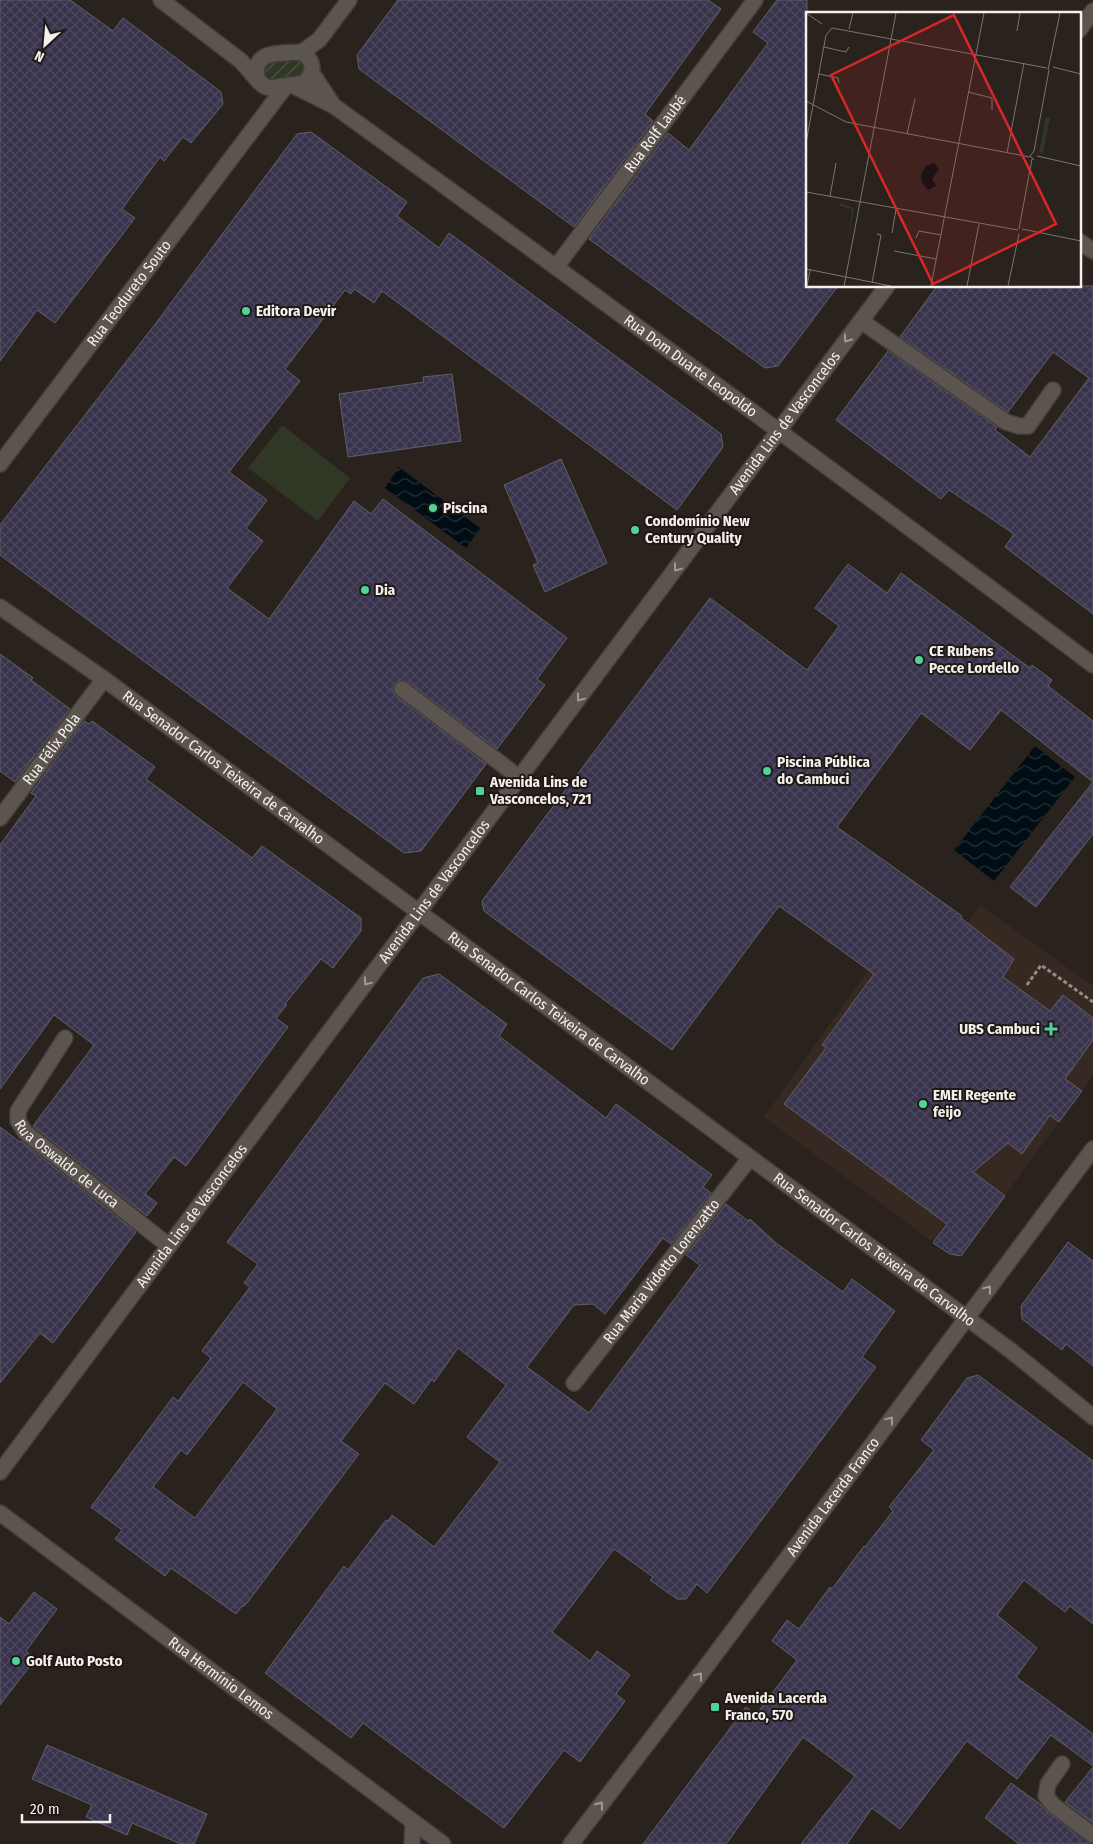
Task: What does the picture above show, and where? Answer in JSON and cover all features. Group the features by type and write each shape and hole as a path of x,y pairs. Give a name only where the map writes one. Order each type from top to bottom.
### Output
{"street":[{"path":"160,0 241,61 262,85 289,86"},
{"path":"241,61 261,59 268,55 309,62 320,40 349,0"},
{"name":"Rua Rolf Laubé","path":"556,267 756,0"},
{"path":"1080,29 1093,11"},
{"name":"Rua Teodureto Souto","path":"257,123 262,85 256,76 256,68 261,59"},
{"name":"Rua Dom Duarte Leopoldo","path":"309,62 334,106"},
{"name":"Rua Teodureto Souto","path":"0,464 257,123 289,86 304,84 309,62"},
{"name":"Rua Dom Duarte Leopoldo","path":"289,86 334,106 780,431 1092,662"},
{"path":"1080,242 1093,251"},
{"name":"Avenida Lins de Vasconcelos","path":"0,1472 885,288"},
{"path":"861,320 1006,422 1019,426 1028,426 1053,390"},
{"name":"Rua Senador Carlos Teixeira de Carvalho","path":"0,607 104,679 420,912 1010,1350 1093,1416"},
{"name":"Rua Félix Pola","path":"0,818 104,679"},
{"path":"402,689 520,778"},
{"name":"Rua Oswaldo de Luca","path":"65,1038 18,1112 18,1121 25,1132 170,1246"},
{"name":"Avenida Lacerda Franco","path":"571,1844 1093,1149"},
{"name":"Rua Maria Vidotto Lorenzatto","path":"574,1383 750,1158"},
{"name":"Rua Hermínio Lemos","path":"0,1513 443,1844"},
{"path":"1062,1764 1048,1784 1046,1796 1053,1806 1093,1836"},
{"path":"412,1844 413,1822"}],"path":[{"path":"1027,984 1041,964 1093,1002"}],"shaded area":[{"name":"EMEI Regente feijo","path":"980,905 1093,986 1093,1075 963,1253 957,1255 950,1254 941,1248 764,1117 868,970 933,974"}],"green space":[{"path":"269,59 305,59 305,75 271,85 262,79 263,62"},
{"path":"282,425 350,478 318,521 248,468"}],"water":[{"name":"Piscina","path":"399,467 480,528 466,548 385,488"},
{"path":"1035,746 1075,777 994,881 954,850"}],"building":[{"path":"0,0 70,0 113,31 123,18 221,92 223,104 191,143 183,137 164,161 160,157 122,209 135,218 55,323 37,310 0,361"},
{"path":"398,0 708,0 721,9 645,114 653,121 574,227 359,69 357,55"},
{"path":"777,0 807,0 806,288 836,288 778,366 765,368 589,239 668,133 689,150 768,43 753,32"},
{"path":"311,132 407,202 397,216 439,248 449,233 721,434 723,447 677,510 382,291 374,303 354,289 351,294 345,290 285,369 300,381 229,472 267,500 246,528 263,541 227,588 269,619 354,501 371,514 383,499 567,638 537,679 545,685 497,749 408,682 399,680 394,684 393,692 396,696 486,764 421,851 404,853 0,555 0,525 156,323 297,134"},
{"path":"1080,286 1093,286 1093,614 1005,547 1014,534 949,490 941,499 836,420 888,351 997,427 995,430 1030,457 1089,378 1053,352 1008,412 900,337 936,288 1080,288"},
{"path":"452,374 461,441 348,457 339,394 424,382 423,377"},
{"path":"561,459 607,563 545,592 533,565 538,563 504,485"},
{"path":"848,564 887,593 901,573 1030,668 1032,665 1052,680 1048,686 1093,721 1093,782 1001,710 970,750 921,713 837,827 962,916 961,918 1014,959 1003,977 1050,1011 1063,995 1093,1018 1093,1040 1065,1079 1082,1091 1059,1122 1050,1115 1022,1154 1008,1143 973,1172 1005,1196 961,1256 950,1254 933,1243 947,1224 784,1104 826,1048 822,1045 874,974 779,906 672,1050 484,911 482,901 710,598 807,670 839,626 815,608"},
{"path":"0,654 33,678 31,680 70,709 15,782 0,771"},
{"path":"84,721 89,724 92,721 155,767 146,779 252,858 262,846 361,918 361,931 333,968 321,959 285,1004 287,1005 276,1018 288,1027 186,1166 174,1157 145,1194 157,1203 147,1216 33,1126 94,1045 54,1015 0,1089 0,845 36,796 31,793"},
{"path":"1093,782 1093,834 1036,907 1010,887"},
{"path":"439,974 507,1024 499,1036 606,1118 616,1104 712,1175 703,1187 711,1193 671,1244 663,1238 605,1314 593,1304 574,1305 527,1367 589,1413 700,1265 686,1255 726,1204 748,1221 750,1219 776,1243 843,1292 852,1279 895,1311 862,1357 876,1367 707,1593 697,1584 686,1599 677,1599 650,1580 653,1577 614,1549 552,1632 590,1661 597,1651 630,1675 616,1694 625,1701 580,1762 564,1750 504,1828 363,1723 351,1738 265,1673 344,1566 348,1570 386,1520 388,1521 392,1515 434,1547 500,1462 467,1437 506,1385 458,1348 434,1382 432,1379 414,1404 385,1383 341,1441 359,1454 247,1603 236,1614 171,1568 165,1576 115,1539 122,1530 91,1507 173,1397 178,1401 211,1358 202,1351 250,1287 244,1283 258,1264 227,1242 423,978","holes":["243,1382 277,1409 195,1518 153,1487 181,1450 187,1455"]},
{"path":"0,1127 21,1141 136,1232 53,1343 40,1333 0,1383"},
{"path":"1068,1242 1093,1261 1093,1366 1066,1344 1062,1350 1022,1319 1021,1306"},
{"path":"978,1375 1093,1461 1093,1624 1070,1606 1065,1612 1024,1580 997,1615 1037,1648 1016,1677 1093,1734 1093,1766 1051,1735 1017,1779 967,1741 900,1829 872,1808 847,1844 801,1844 855,1776 803,1737 726,1844 643,1844 746,1707 756,1715 797,1660 772,1641 787,1620 799,1629 830,1587 832,1589 893,1511 889,1507 934,1450 921,1440 967,1378"},
{"path":"34,1592 57,1609 26,1651 33,1657 31,1660 33,1662 0,1705 0,1617 9,1624"},
{"path":"47,1745 207,1814 194,1844 181,1844 132,1823 127,1835 86,1817 92,1805 32,1779"},
{"path":"1093,1767 1093,1823 1065,1802"},
{"path":"1011,1783 1091,1844 1019,1844 985,1818"}],"place":[{"name":"Editora Devir","path":"246,311"},
{"name":"Piscina","path":"433,508"},
{"name":"Condomínio New Century Quality","path":"635,530"},
{"name":"Dia","path":"365,590"},
{"name":"CE Rubens Pecce Lordello","path":"919,660"},
{"name":"Piscina Pública do Cambuci","path":"767,771"},
{"name":"Avenida Lins de Vasconcelos, 721","path":"480,791"},
{"name":"UBS Cambuci","path":"1051,1029"},
{"name":"EMEI Regente feijo","path":"923,1104"},
{"name":"Golf Auto Posto","path":"16,1661"},
{"name":"Avenida Lacerda Franco, 570","path":"715,1707"}]}
